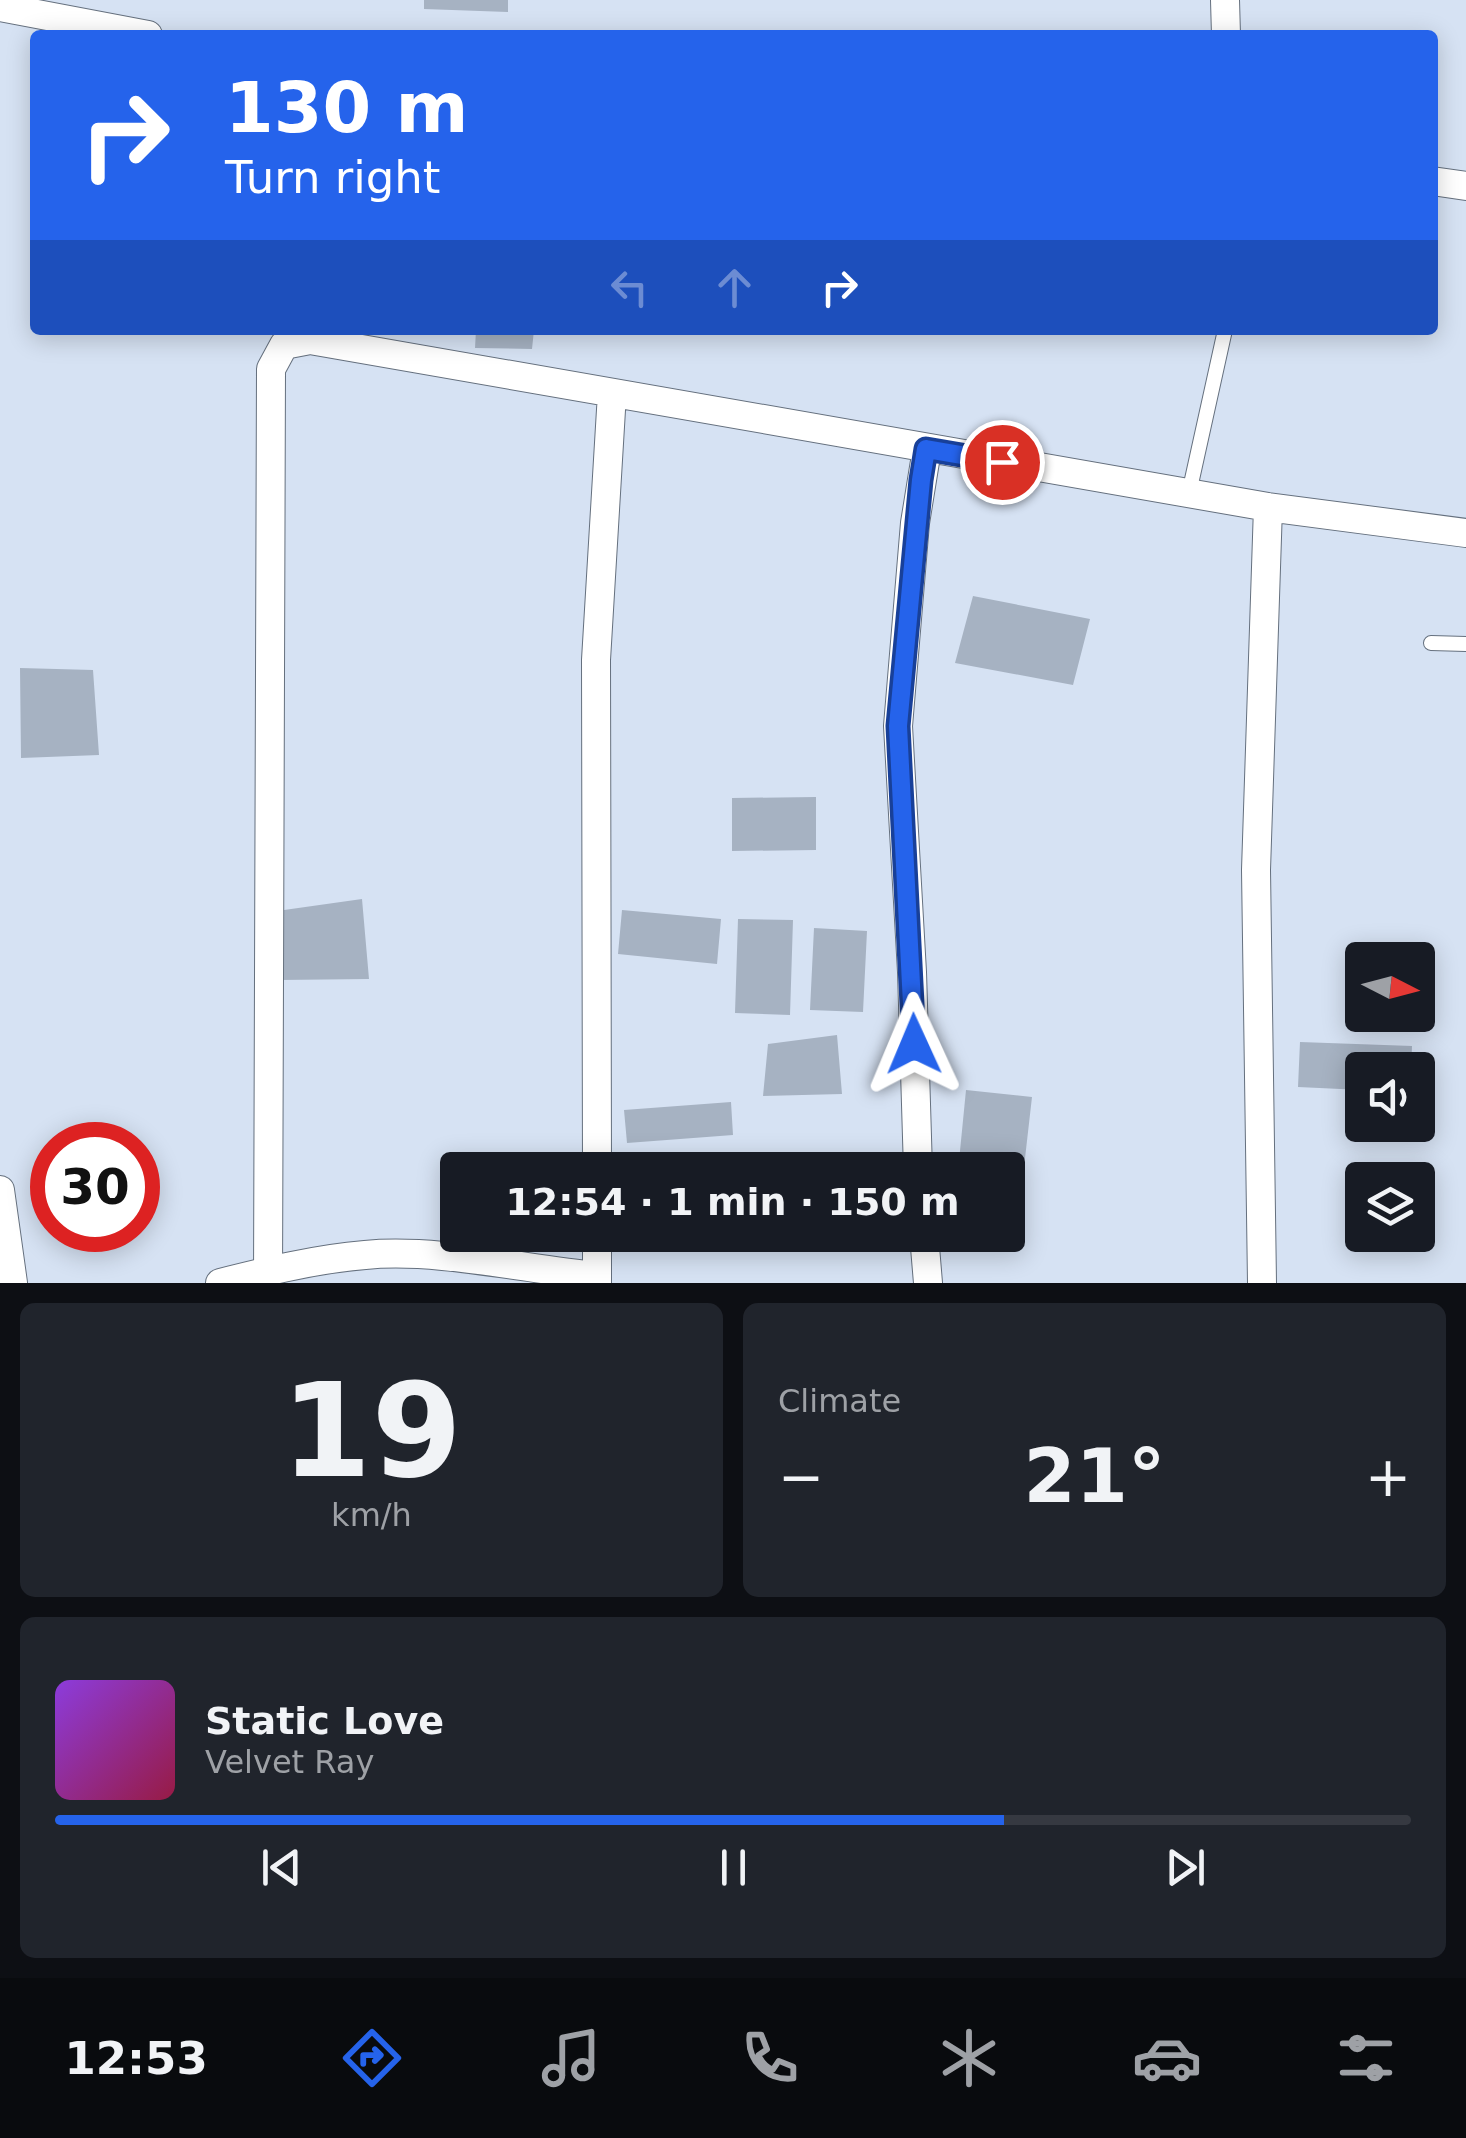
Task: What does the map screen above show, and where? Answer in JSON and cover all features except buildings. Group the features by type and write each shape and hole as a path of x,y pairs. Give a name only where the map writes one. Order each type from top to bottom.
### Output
{"street":[{"path":"1225,0 1226,30"},
{"path":"0,7 122,30"},
{"path":"1438,182 1466,186"},
{"path":"268,1277 271,369 284,345 310,340 1189,494 1466,533"},
{"path":"597,1152 596,660 612,392"},
{"path":"917,1152 898,726 915,523 926,449"},
{"path":"1262,1283 1256,870 1268,507"},
{"path":"0,1190 14,1283"},
{"path":"220,1283 268,1277 368,1254 456,1258 597,1280 597,1252"},
{"path":"925,1252 928,1283"}],"lane":[{"path":"1189,494 1224,335"},
{"path":"1431,643 1466,644"}],"route":[{"path":"914,1044 898,726 921,480 926,449 1002,462"}]}
